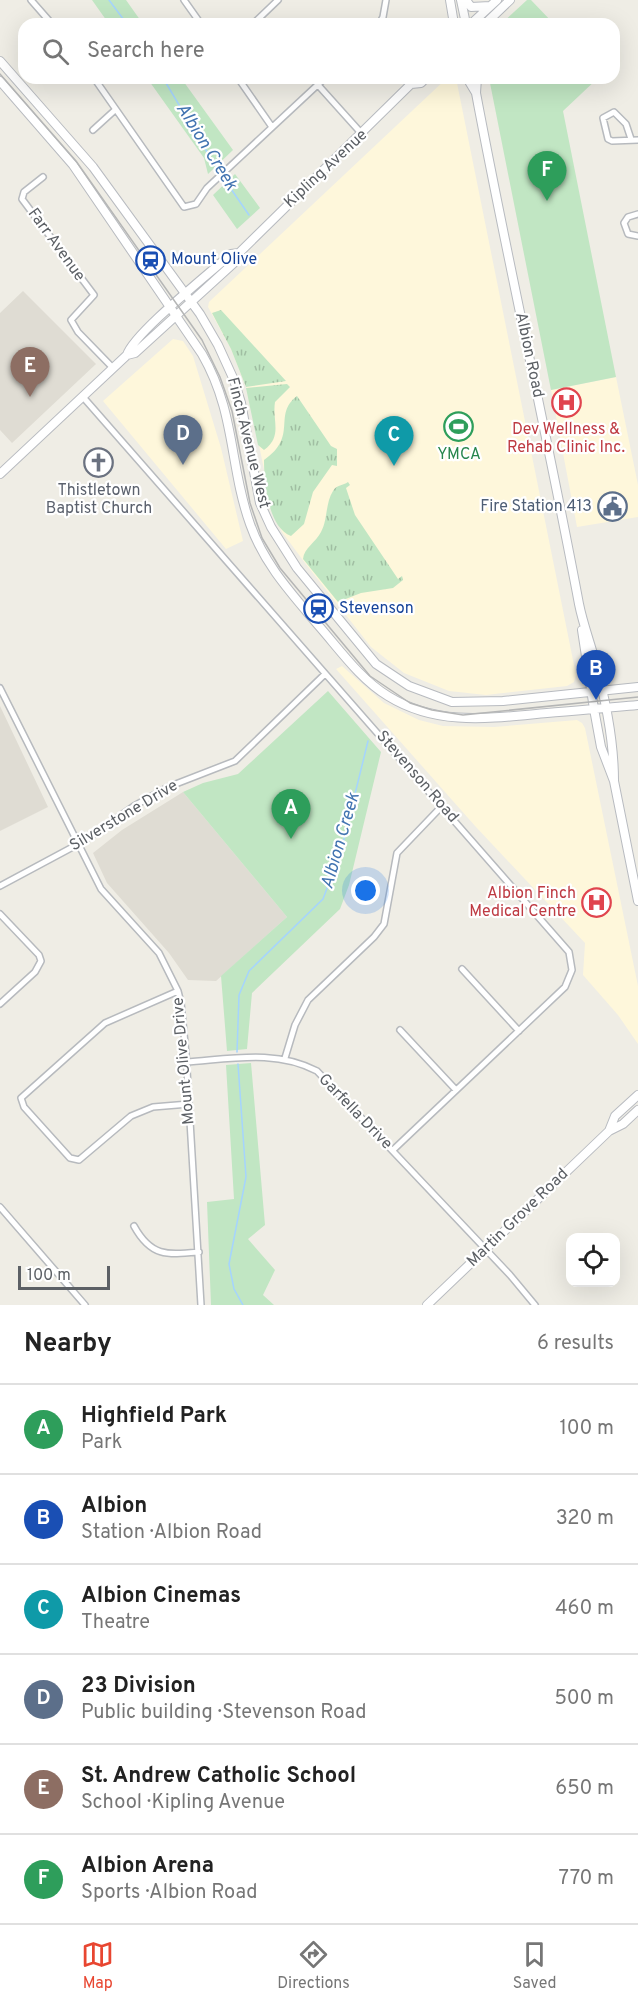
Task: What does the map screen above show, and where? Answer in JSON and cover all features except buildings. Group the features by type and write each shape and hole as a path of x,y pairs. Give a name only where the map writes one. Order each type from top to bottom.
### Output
{"main road":[{"path":"450,0 453,18"},
{"path":"461,0 465,18"},
{"path":"466,0 471,7 490,6"},
{"path":"477,18 497,0"},
{"path":"491,18 510,0"},
{"name":"Finch Avenue West","path":"0,61 18,82"},
{"name":"Finch Avenue West","path":"0,81 73,165 172,308 209,367 222,398 245,508 260,549 281,581 361,674 388,696 416,710 440,717 489,718 638,705"},
{"name":"Finch Avenue West","path":"20,84 93,167 187,294 219,345 234,380 243,412 260,503 271,527 296,566 366,654 409,686 452,702 485,703 638,687"},
{"name":"Kipling Avenue","path":"0,474 127,355 135,353 193,303 409,84"},
{"name":"Albion Road","path":"470,84 476,93"},
{"name":"Albion Road","path":"477,84 476,93 581,616 607,709 614,744 614,781"},
{"name":"Kipling Avenue","path":"127,355 129,347 231,254 239,254"},
{"name":"Albion Road","path":"581,616 583,651 590,691 602,747 614,781 638,901"},
{"name":"Martin Grove Road","path":"609,1131 615,1116 638,1095"},
{"name":"Martin Grove Road","path":"427,1305 609,1131 623,1124 637,1112"}],"street":[{"path":"31,0 47,18"},
{"path":"184,0 197,18"},
{"path":"259,18 278,0"},
{"path":"382,18 386,0"},
{"path":"98,84 184,207 196,204 211,184 318,85 362,134"},
{"path":"242,84 272,127"},
{"path":"93,130 115,110"},
{"path":"631,139 626,124 614,112 603,118 608,139 612,141 638,140"},
{"name":"Farr Avenue","path":"44,177 24,192 22,199 93,294 71,320 78,332 113,368"},
{"path":"638,214 628,217 624,223 628,234 638,236"},
{"name":"Stevenson Road","path":"83,397 565,946 571,958 571,975 565,987 393,1150"},
{"name":"Silverstone Drive","path":"0,886 78,844 168,787 236,761 325,674"},
{"name":"Mount Olive Drive","path":"0,688 101,889 159,954 171,973 177,991 183,1014 201,1305"},
{"path":"285,1058 295,1025 308,1000 374,937 384,924 397,852 442,806"},
{"path":"0,914 39,955 41,961 35,972 0,1004"},
{"path":"462,969 519,1031"},
{"path":"177,991 105,1023 21,1098 24,1107 66,1155 79,1160 131,1116 153,1107 189,1104"},
{"path":"400,1030 456,1090"},
{"name":"Garfella Drive","path":"186,1062 262,1057 285,1058 316,1071 485,1248 535,1305"},
{"path":"0,1207 85,1305"},
{"path":"134,1226 141,1239 155,1251 175,1255 199,1252"}],"shaded area":[{"path":"441,84 457,84 576,675 574,682 567,686 486,695 449,691 404,673 371,647 282,532 273,513 248,392 231,349 208,307 209,302"},
{"path":"23,291 96,364 12,443 0,430 0,313"},
{"path":"173,339 183,341 193,356 221,448 243,541 226,549 103,401"},
{"path":"616,377 638,485 638,517 577,527 551,390"},
{"path":"342,666 384,703 419,720 443,726 494,727 577,720 582,723 585,728 638,986 638,1044 618,1015 583,975 585,943 476,827 336,669"},
{"path":"0,706 48,807 0,831"},
{"path":"183,792 287,917 216,981 188,980 169,953 107,883 93,853 122,830"}],"green space":[{"path":"92,0 126,0 139,18 105,18"},
{"path":"527,0 531,0 548,18 508,18"},
{"path":"151,84 185,84 233,150 208,174 204,158"},
{"path":"490,84 592,84 563,111 616,377 551,390"},
{"path":"235,174 260,208 237,229 213,195"},
{"path":"221,310 286,381 246,387 231,349 212,313"},
{"path":"287,384 290,387 275,402 275,434 270,445 264,450 258,445 246,388"},
{"path":"297,396 331,446 337,449 337,466 332,465 313,492 304,524 291,536 277,523 268,502 264,460 280,443 286,411"},
{"path":"348,482 350,485 346,488 355,515 398,579 402,576 403,580 393,588 361,593 338,602 303,559 323,527 333,491 336,487"},
{"path":"328,691 381,752 349,885 340,909 252,993 247,1049 227,1051 221,976 287,917 183,792 203,783 238,774"},
{"path":"251,1063 265,1225 248,1239 275,1270 263,1295 274,1305 211,1305 207,1202 234,1199 226,1065"}],"waterway":[{"name":"Albion Creek","path":"109,0 122,18"},
{"name":"Albion Creek","path":"167,84 219,172"},
{"name":"Albion Creek","path":"222,176 249,215"},
{"name":"Albion Creek","path":"237,1052 239,995 249,971 323,899 341,851 368,741"},
{"name":"Albion Creek","path":"238,1064 246,1177 229,1264 234,1289 243,1305"}],"tram line":[{"path":"0,74 76,161 202,340 220,377 232,411 250,503 262,538 280,568 370,676 410,703 432,710 463,715 638,697"}],"place":[{"name":"Albion Arena","path":"547,201"},
{"name":"Mount Olive","path":"150,260"},
{"name":"St. Andrew Catholic School","path":"30,397"},
{"name":"Dev Wellness & Rehab Clinic Inc.","path":"566,402"},
{"name":"YMCA","path":"459,427"},
{"name":"Thistletown Baptist Church","path":"99,463"},
{"name":"23 Division","path":"183,465"},
{"name":"Albion Cinemas","path":"394,466"},
{"name":"Fire Station 413","path":"613,507"},
{"name":"Stevenson","path":"318,609"},
{"name":"Albion","path":"596,700"},
{"name":"Highfield Park","path":"291,839"},
{"name":"Albion Finch Medical Centre","path":"597,903"}]}
